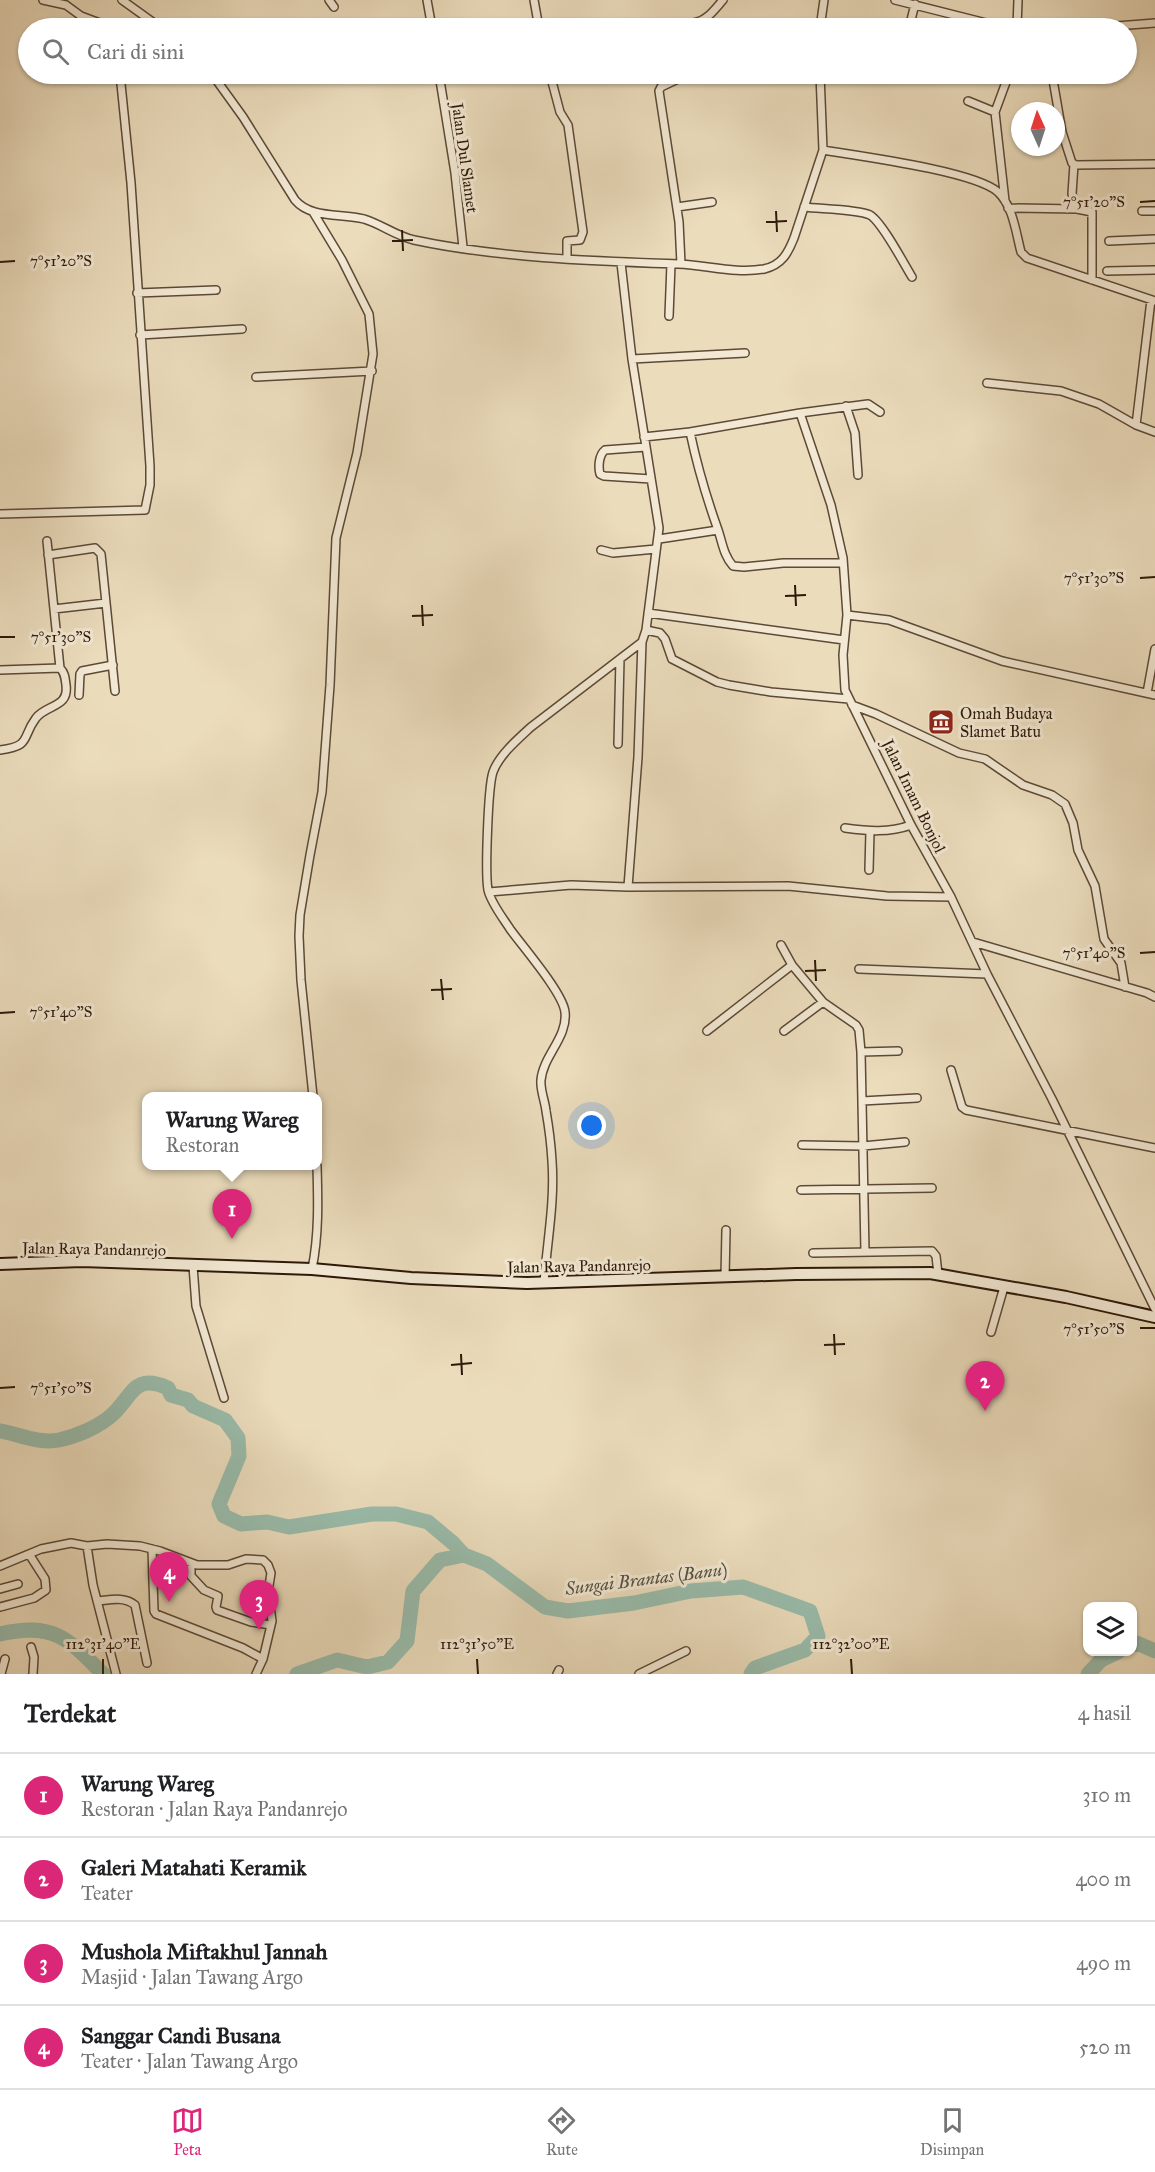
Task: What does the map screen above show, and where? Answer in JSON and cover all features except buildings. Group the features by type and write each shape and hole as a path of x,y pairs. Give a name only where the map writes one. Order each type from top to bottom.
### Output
{"main road":[{"name":"Jalan Raya Pandanrejo","path":"0,1264 82,1261 312,1269 411,1278 523,1283 938,1274 1066,1297 1155,1317"}],"street":[{"path":"43,0 66,5 86,18"},
{"path":"122,0 147,18"},
{"path":"427,0 430,18"},
{"path":"534,0 537,18"},
{"path":"707,18 723,0"},
{"path":"821,18 824,0"},
{"path":"895,0 968,18"},
{"path":"1017,18 1018,0"},
{"path":"912,18 915,4"},
{"path":"1137,24 1155,23"},
{"path":"0,514 145,510 150,475 131,183 121,84"},
{"path":"220,84 295,200 302,207 313,212 366,220 410,239 486,251 567,252 621,263 671,264 680,258 746,270 774,266 781,262 789,251 823,150 820,84"},
{"name":"Jalan Dul Slamet","path":"441,84 455,173 463,247"},
{"path":"553,84 560,112 568,125 583,232 582,240 567,240 567,252"},
{"path":"667,84 659,91 677,207 680,258"},
{"path":"1005,84 995,112 1007,204 1021,252 1024,256 1153,300 1136,425"},
{"path":"1054,84 1062,132 1070,160 1074,164 1155,164"},
{"path":"969,101 995,112"},
{"path":"823,150 957,176 996,191 1007,204 1087,210 1094,214 1092,280"},
{"path":"1074,164 1072,194 1077,208"},
{"path":"677,207 712,202"},
{"path":"804,207 855,212 870,216 880,226 912,278"},
{"path":"1142,211 1155,211"},
{"path":"312,1092 301,980 300,915 322,792 330,685 336,538 357,453 373,354 369,314 342,260 313,212"},
{"path":"1109,241 1155,239"},
{"path":"621,263 632,359 659,539 646,630 642,642 638,757 628,887"},
{"path":"669,316 671,264"},
{"path":"1107,271 1155,270"},
{"path":"137,293 216,290"},
{"path":"140,335 242,330"},
{"path":"632,359 745,353"},
{"path":"256,377 372,371"},
{"path":"987,383 1061,391 1099,404 1136,425 1155,432"},
{"path":"644,437 690,432 846,406 868,404 880,412"},
{"path":"846,406 855,433 858,475"},
{"name":"Jalan Imam Bonjol","path":"800,413 831,505 843,563 847,615 843,682 911,825 951,897 987,974 1155,1309"},
{"path":"690,432 697,464 729,562 739,567 783,563 843,563"},
{"path":"645,447 605,450 601,456 599,469 600,474 604,476 651,479"},
{"path":"659,539 718,530"},
{"path":"0,750 23,743 37,717 60,704 67,690 65,675 60,668 47,541"},
{"path":"48,555 95,548 101,554 114,691"},
{"path":"601,550 613,554 656,549"},
{"path":"54,609 106,603"},
{"path":"648,613 844,640"},
{"path":"847,615 889,620 1002,661 1151,694 1155,649"},
{"path":"646,630 660,633 665,639 672,659 717,682 771,693 851,702 959,753 985,759 1023,785 1052,795 1065,804 1073,823 1078,850 1095,886 1104,939 1120,963 1125,987"},
{"path":"544,1283 554,1192 550,1140 541,1079 548,1056 558,1041 564,1022 565,1009 509,927 489,892 487,870 493,771 498,762 531,727 642,642"},
{"path":"618,744 620,659"},
{"path":"79,695 82,671 113,665"},
{"path":"0,670 60,668"},
{"path":"845,828 892,831 911,825"},
{"path":"869,870 870,831"},
{"path":"489,892 570,885 788,886 887,896 951,897"},
{"path":"973,942 1155,997"},
{"path":"781,945 792,965 823,1002 858,1027 861,1052 865,1252"},
{"path":"707,1031 792,965"},
{"path":"859,969 987,974"},
{"path":"784,1031 823,1002"},
{"path":"861,1052 898,1052"},
{"path":"951,1070 962,1107 966,1110 1155,1148"},
{"path":"862,1101 917,1098"},
{"path":"802,1145 863,1146 905,1142"},
{"path":"312,1269 316,1250 318,1170"},
{"path":"801,1190 932,1188"},
{"path":"725,1277 726,1230"},
{"path":"813,1253 935,1252 938,1274"},
{"path":"193,1266 196,1306 224,1398"},
{"path":"991,1332 1004,1287"},
{"path":"0,1566 41,1549 63,1544 127,1545 152,1549 191,1563 207,1566 228,1565 246,1559 263,1560 271,1573 268,1592 271,1625 263,1659 256,1674"},
{"path":"87,1546 97,1601 116,1674"},
{"path":"152,1549 151,1570 156,1614 243,1648 263,1659"},
{"path":"0,1607 34,1598 46,1590 45,1579 29,1554"},
{"path":"191,1563 191,1576 204,1590 218,1596 217,1610 251,1622 271,1625"},
{"path":"0,1589 18,1584"},
{"path":"97,1601 119,1599 135,1605 147,1663"},
{"path":"31,1647 34,1658 33,1674"},
{"path":"639,1674 686,1651"},
{"path":"1,1674 5,1659"}],"waterway":[{"name":"Sungai Brantas (Banu)","path":"0,1431 44,1441 66,1438 88,1430 107,1419 135,1388 148,1383 157,1384 168,1388 171,1395 188,1400 193,1406 225,1420 238,1438 239,1456 219,1504 224,1516 241,1524 267,1522 289,1527 372,1514 396,1514 428,1522 464,1555"},
{"name":"Sungai Brantas (Banu)","path":"297,1674 337,1660 367,1667 388,1662 407,1641 413,1591 440,1560 464,1555 487,1564 545,1607 568,1611 634,1603 691,1591 743,1587 810,1611 818,1636 805,1650 755,1668 751,1674"},
{"name":"Sungai Brantas (Banu)","path":"0,1634 34,1630 58,1636 80,1651 103,1674"},
{"name":"Sungai Brantas (Banu)","path":"1137,1643 1155,1651"},
{"name":"Sungai Brantas (Banu)","path":"1088,1674 1101,1660 1110,1656"}],"place":[{"name":"Omah Budaya Slamet Batu","path":"941,722"},
{"name":"Warung Wareg","path":"232,1239"},
{"name":"Galeri Matahati Keramik","path":"985,1411"},
{"name":"Sanggar Candi Busana","path":"169,1602"},
{"name":"Mushola Miftakhul Jannah","path":"259,1630"}]}
